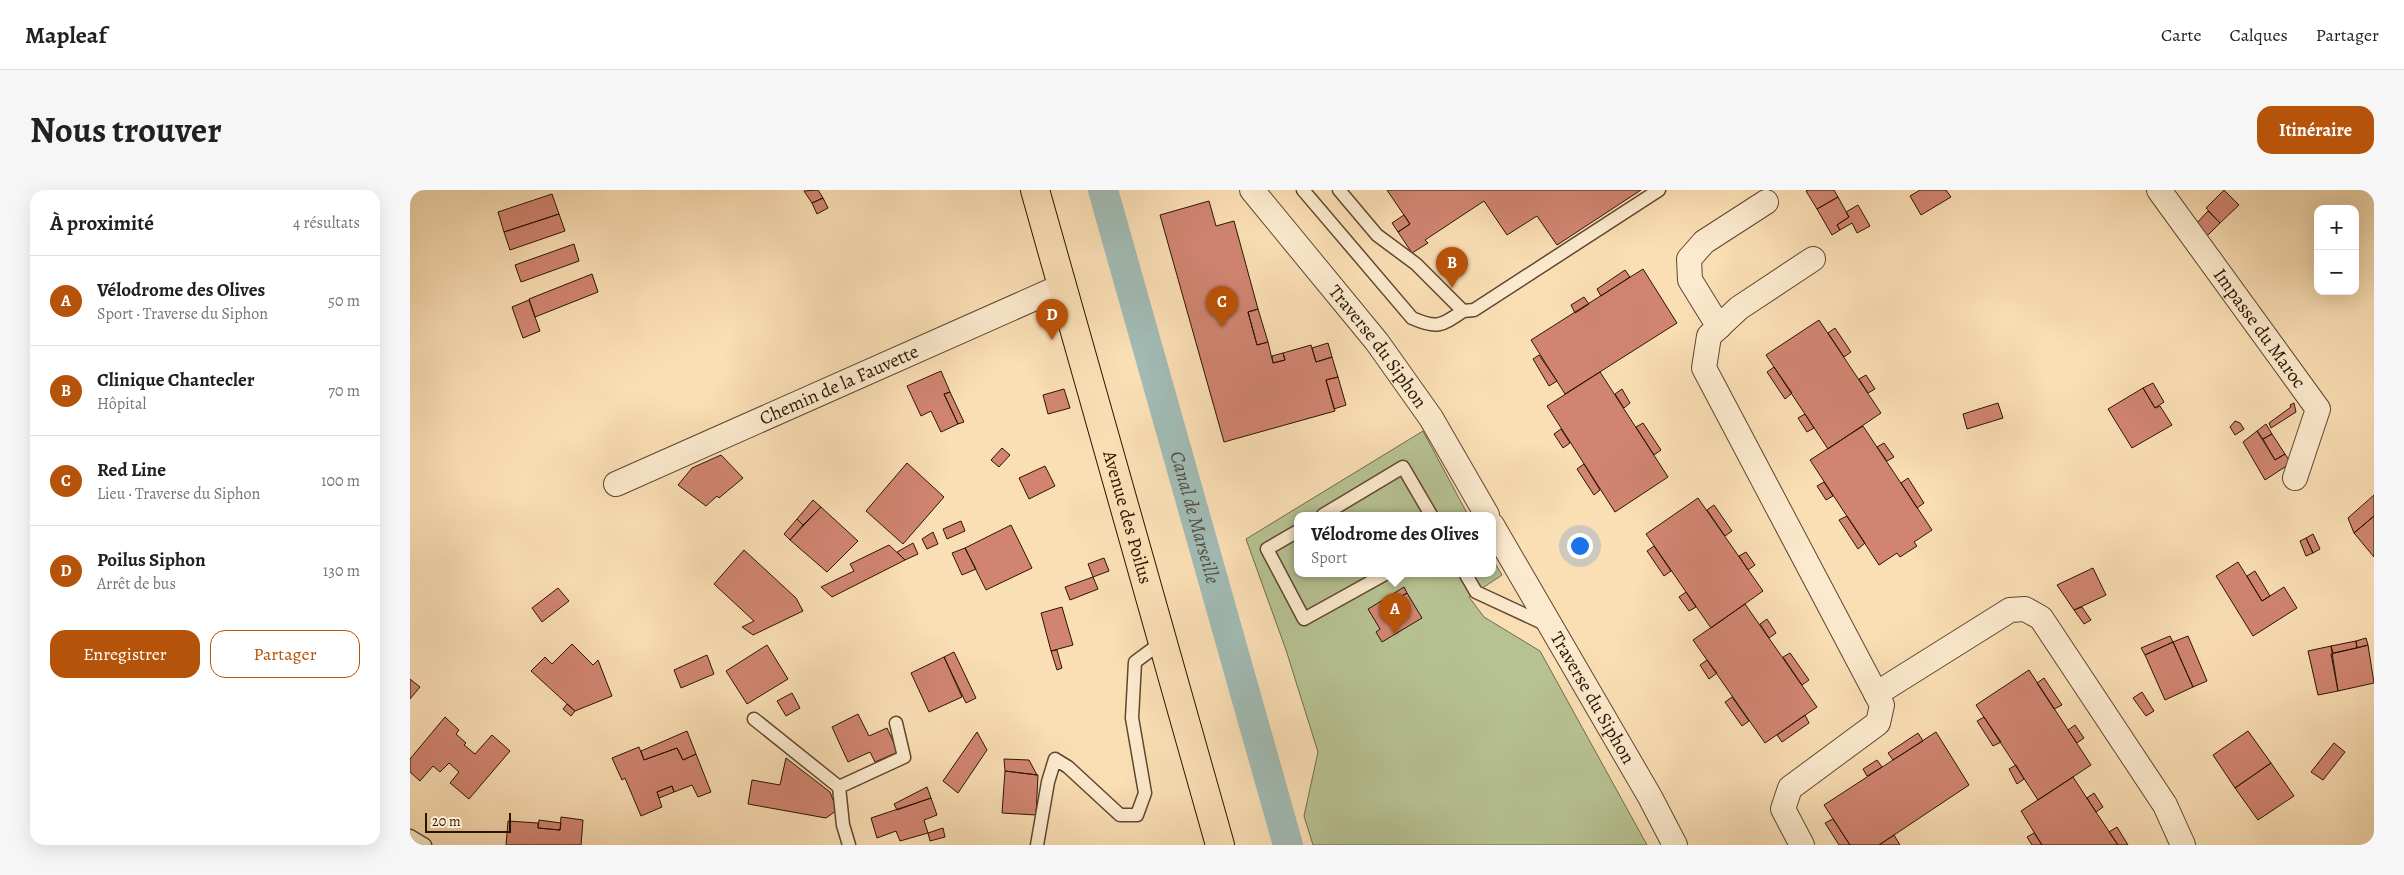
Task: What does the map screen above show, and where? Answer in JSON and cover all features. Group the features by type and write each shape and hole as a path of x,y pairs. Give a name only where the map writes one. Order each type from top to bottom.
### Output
{"main road":[{"name":"Avenue des Poilus","path":"1035,190 1220,845"}],"street":[{"name":"Traverse du Siphon","path":"1252,190 1378,342 1431,418 1485,512"},
{"name":"Impasse du Maroc","path":"2159,190 2318,409 2295,478"},
{"path":"1719,326 1690,280 1688,259 1704,242 1766,202"},
{"path":"1802,845 1783,809 1790,788 1878,723 1882,704 1704,368 1709,336 1719,326 1739,308 1813,259"},
{"name":"Chemin de la Fauvette","path":"616,484 1062,286"},
{"name":"Traverse du Siphon","path":"1496,532 1650,797 1675,845"},
{"path":"1876,694 2010,610 2025,609 2041,618 2165,805 2183,845"}],"lane":[{"path":"1304,190 1412,318 1430,326 1448,322 1463,311 1474,310 1659,190"},
{"path":"1338,190 1377,236 1416,264 1463,311"},
{"path":"1328,512 1403,467 1429,512"},
{"path":"1294,532 1267,549 1304,619 1380,577"},
{"path":"1467,577 1476,592 1551,627"},
{"path":"1037,845 1048,782 1055,759 1068,767 1120,815 1137,815 1145,793 1132,718 1135,662 1162,642"},
{"path":"754,719 839,786 843,824 849,845"},
{"path":"839,786 904,756 896,723"},
{"path":"410,836 425,845"}],"green space":[{"path":"1423,431 1466,512 1294,512 1294,577 1496,577 1496,565 1502,575 1469,597 1484,617 1540,651 1647,845 1313,845 1304,816 1318,752 1286,650 1246,539"}],"building":[{"path":"818,190 823,198 812,203 804,191"},
{"path":"1387,190 1641,190 1557,245 1537,216 1507,235 1484,201 1425,240 1428,243 1412,253 1398,232 1410,224"},
{"path":"1834,190 1838,197 1817,209 1806,191"},
{"path":"1920,190 1946,190 1951,197 1921,215 1910,196"},
{"path":"2224,190 2239,205 2220,223 2206,208"},
{"path":"552,194 559,214 504,232 498,212"},
{"path":"1838,197 1849,217 1837,225 1840,230 1832,235 1817,209"},
{"path":"823,198 828,208 817,214 812,203"},
{"path":"1209,201 1216,226 1234,221 1258,309 1248,312 1257,345 1268,342 1273,363 1285,360 1283,353 1311,345 1316,362 1332,357 1338,377 1326,380 1335,411 1224,442 1160,215"},
{"path":"1858,205 1870,226 1857,233 1852,223 1840,230 1837,225 1849,217 1846,212"},
{"path":"2208,211 2220,223 2205,238 2196,224"},
{"path":"559,214 565,231 510,250 504,232"},
{"path":"1404,215 1410,224 1398,232 1392,223"},
{"path":"574,244 579,261 521,282 515,265"},
{"path":"1643,269 1677,323 1565,394 1531,340"},
{"path":"1625,270 1630,277 1601,296 1597,289"},
{"path":"592,274 598,292 535,317 529,299"},
{"path":"1584,297 1589,304 1575,313 1571,305"},
{"path":"529,300 540,331 523,338 512,307"},
{"path":"1258,309 1268,342 1257,345 1248,312"},
{"path":"1819,320 1881,413 1828,449 1766,355"},
{"path":"1835,328 1851,352 1844,357 1828,333"},
{"path":"1328,343 1332,357 1316,362 1312,348"},
{"path":"1283,353 1285,360 1273,363 1272,356"},
{"path":"1539,355 1557,381 1549,386 1533,359"},
{"path":"1774,367 1792,393 1785,399 1767,372"},
{"path":"941,371 950,392 944,394 958,424 941,432 931,411 921,416 907,386"},
{"path":"1600,372 1668,477 1615,512 1547,406"},
{"path":"1866,375 1875,389 1868,393 1859,379"},
{"path":"1338,377 1346,405 1334,409 1326,380"},
{"path":"2153,383 2164,402 2155,408 2143,388"},
{"path":"2143,388 2155,408 2160,406 2172,425 2132,448 2108,409"},
{"path":"1064,389 1070,408 1048,414 1043,395"},
{"path":"1622,389 1630,403 1624,408 1615,394"},
{"path":"950,392 964,422 958,424 944,394"},
{"path":"1998,403 2003,418 1967,429 1963,414"},
{"path":"2294,403 2296,412 2271,428 2269,423"},
{"path":"1805,414 1814,428 1807,432 1798,418"},
{"path":"2235,421 2240,423 2244,429 2235,435 2230,427"},
{"path":"1643,423 1661,450 1654,455 1636,427"},
{"path":"2266,424 2272,434 2263,439 2257,431"},
{"path":"1863,426 1932,530 1914,542 1917,546 1900,557 1897,553 1879,565 1810,460"},
{"path":"1561,429 1570,443 1563,448 1554,434"},
{"path":"2257,431 2275,460 2285,454 2291,463 2265,480 2243,442"},
{"path":"2272,434 2285,454 2275,460 2263,439"},
{"path":"1884,443 1894,457 1887,461 1877,447"},
{"path":"1002,448 1010,455 999,467 991,460"},
{"path":"721,455 743,478 706,506 678,485 692,468"},
{"path":"907,463 944,497 903,544 866,511"},
{"path":"1584,464 1600,490 1594,495 1577,469"},
{"path":"1045,466 1055,486 1029,499 1019,478"},
{"path":"1908,478 1924,503 1917,508 1901,483"},
{"path":"1824,482 1833,496 1826,500 1817,486"},
{"path":"2374,495 2374,516 2354,533 2348,518"},
{"path":"1698,498 1763,591 1711,628 1646,534"},
{"path":"813,500 821,507 803,525 797,519"},
{"path":"1714,505 1732,531 1725,536 1707,510"},
{"path":"821,507 858,541 827,572 790,540"},
{"path":"1847,516 1865,543 1858,549 1839,520"},
{"path":"2374,516 2374,557 2354,533"},
{"path":"797,519 803,525 790,540 784,534"},
{"path":"961,521 965,531 947,539 943,529"},
{"path":"1011,525 1032,568 986,590 965,548"},
{"path":"933,532 938,544 927,549 922,539"},
{"path":"2313,534 2320,549 2313,553 2306,538"},
{"path":"2306,538 2313,553 2306,556 2300,541"},
{"path":"913,543 918,554 905,560 897,552"},
{"path":"889,545 905,560 832,597 821,587 854,571 850,564"},
{"path":"1654,546 1671,571 1664,576 1647,551"},
{"path":"965,548 976,569 962,575 952,553"},
{"path":"744,550 796,598 803,611 753,635 742,627 754,621 714,584"},
{"path":"1746,552 1755,565 1748,570 1739,556"},
{"path":"1104,558 1109,571 1093,577 1088,564"},
{"path":"2238,562 2262,601 2284,587 2297,608 2253,636 2216,576"},
{"path":"2093,568 2106,595 2074,610 2057,585"},
{"path":"2255,571 2270,596 2262,601 2247,576"},
{"path":"1093,577 1098,589 1070,600 1065,587"},
{"path":"1404,587 1407,593 1392,602 1388,597"},
{"path":"558,588 569,601 542,622 532,608"},
{"path":"1686,592 1696,607 1689,611 1679,597"},
{"path":"1407,593 1422,618 1382,642 1376,632 1380,629 1368,609 1388,597 1392,602"},
{"path":"1745,604 1817,707 1765,743 1693,640"},
{"path":"1062,607 1073,645 1051,651 1041,613"},
{"path":"2082,607 2091,620 2084,624 2074,610"},
{"path":"1767,619 1776,633 1769,638 1760,624"},
{"path":"2170,636 2173,642 2145,655 2141,648"},
{"path":"2188,636 2207,681 2193,687 2173,642"},
{"path":"2366,638 2368,645 2357,648 2356,641"},
{"path":"2356,641 2357,648 2333,653 2331,646"},
{"path":"2173,642 2193,687 2165,700 2145,655"},
{"path":"572,644 593,665 598,660 612,696 575,711 531,671 545,657 552,664"},
{"path":"767,645 788,679 747,704 726,671"},
{"path":"2368,645 2374,683 2338,691 2331,654"},
{"path":"2331,646 2338,691 2318,695 2308,651"},
{"path":"1057,650 1062,668 1057,670 1051,651"},
{"path":"954,652 976,698 966,703 944,657"},
{"path":"1790,653 1809,680 1802,685 1783,657"},
{"path":"707,655 714,674 681,688 674,670"},
{"path":"944,657 962,697 929,712 911,673"},
{"path":"1707,660 1717,673 1709,679 1700,665"},
{"path":"2029,670 2091,765 2038,800 1976,705"},
{"path":"2044,678 2062,705 2054,709 2037,683"},
{"path":"410,679 420,687 410,699"},
{"path":"2142,692 2154,711 2146,716 2133,698"},
{"path":"792,693 800,708 786,716 777,701"},
{"path":"1732,697 1749,721 1742,726 1725,702"},
{"path":"567,704 575,711 571,716 563,709"},
{"path":"858,714 869,736 887,728 898,752 875,762 870,752 848,762 832,727"},
{"path":"1805,715 1809,723 1782,742 1777,735"},
{"path":"445,717 459,730 456,734 466,743 464,745 475,754 492,735 510,751 469,799 450,783 459,772 449,763 440,772 433,766 420,781 410,772 410,759"},
{"path":"1984,717 2001,742 1993,746 1977,721"},
{"path":"2075,725 2084,738 2077,743 2068,730"},
{"path":"687,731 696,754 683,760 677,748 644,760 641,751"},
{"path":"2248,731 2271,763 2235,788 2213,755"},
{"path":"977,732 987,750 958,793 943,781"},
{"path":"1936,732 1969,785 1879,845 1850,845 1824,805"},
{"path":"1918,733 1923,741 1893,760 1888,753"},
{"path":"2334,743 2345,752 2323,780 2311,772"},
{"path":"639,747 644,760 677,748 683,760 696,754 711,792 698,797 692,785 674,792 672,786 657,792 662,807 641,816 625,778 622,780 612,758"},
{"path":"786,758 830,792 837,810 826,818 748,804 752,780 780,785"},
{"path":"1004,759 1029,760 1037,775 1005,771"},
{"path":"1877,760 1882,767 1867,776 1863,769"},
{"path":"2271,763 2294,796 2258,820 2235,788"},
{"path":"2016,765 2024,779 2017,784 2009,769"},
{"path":"1005,771 1038,775 1036,815 1002,813"},
{"path":"2073,777 2118,845 2042,845 2021,811"},
{"path":"672,786 674,792 659,798 657,792"},
{"path":"927,787 931,798 897,810 894,804"},
{"path":"2094,793 2103,807 2096,812 2087,798"},
{"path":"931,798 937,815 924,820 928,833 900,841 896,831 877,838 871,818"},
{"path":"561,817 583,820 581,845 506,845 508,821 538,823 538,828 560,830"},
{"path":"1833,819 1850,845 1839,845 1825,823"},
{"path":"539,820 561,823 560,830 538,828"},
{"path":"2117,827 2128,845 2118,845 2109,832"},
{"path":"943,828 945,837 930,841 928,833"},
{"path":"2034,833 2042,845 2032,845 2027,837"},
{"path":"1894,835 1900,845 1879,845"}],"waterway":[{"name":"Canal de Marseille","path":"1103,190 1288,845"}],"place":[{"name":"Clinique Chantecler","path":"1452,288"},
{"name":"Red Line","path":"1222,327"},
{"name":"Poilus Siphon","path":"1052,340"},
{"name":"Vélodrome des Olives","path":"1395,634"}]}
